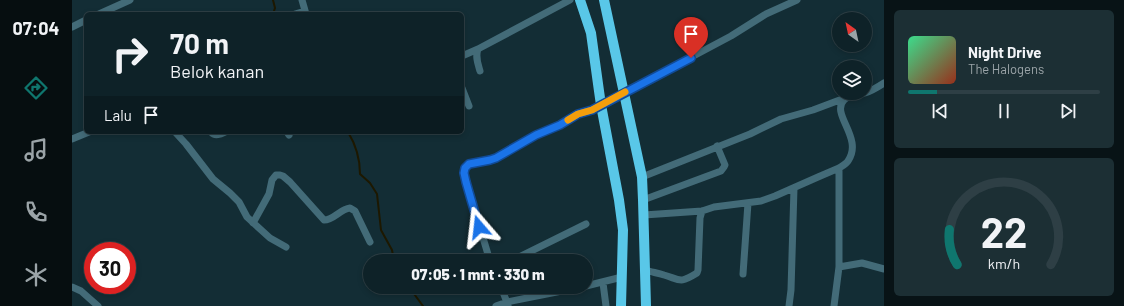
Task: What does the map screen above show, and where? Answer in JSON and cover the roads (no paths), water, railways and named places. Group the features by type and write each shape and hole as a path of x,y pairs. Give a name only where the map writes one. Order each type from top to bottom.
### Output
{"highway":[{"path":"580,0 591,33 600,91 600,105 619,200 622,230 621,306"},
{"path":"604,0 642,177 646,306"}],"street":[{"path":"103,12 130,0"},
{"path":"303,0 306,12"},
{"path":"464,55 570,0"},
{"path":"488,254 464,173 465,168 469,164 496,158 536,135 560,125 578,114 592,110 731,36 766,14 796,0"},
{"path":"72,27 84,21"},
{"path":"478,49 476,59 480,72"},
{"path":"872,90 884,83"},
{"path":"464,93 469,106"},
{"path":"642,177 750,134 781,119 841,100"},
{"path":"644,216 702,210 761,201 839,168 848,162 852,147 848,129 840,110 844,100"},
{"path":"72,139 84,134"},
{"path":"177,134 212,179 234,196 247,217 270,238 286,247"},
{"path":"643,200 720,171 725,165 717,146"},
{"path":"834,306 839,267 839,168"},
{"path":"253,223 269,194 272,180 276,175 280,175 290,182 324,220 328,220 350,208 354,211 370,242"},
{"path":"790,306 794,188"},
{"path":"743,274 748,202"},
{"path":"645,270 680,280 686,279 697,273 700,218 702,210"},
{"path":"525,254 586,224"},
{"path":"839,267 862,262 884,269"},
{"path":"593,285 622,277"},
{"path":"603,283 606,306"},
{"path":"72,287 81,291 98,306"},
{"path":"504,294 508,304"},
{"path":"496,306 552,294"}],"waterway":[{"path":"273,0 275,8 274,12"},
{"path":"349,134 357,152 360,174 370,183 377,194 381,230 393,254"},
{"path":"414,294 423,306"}]}
